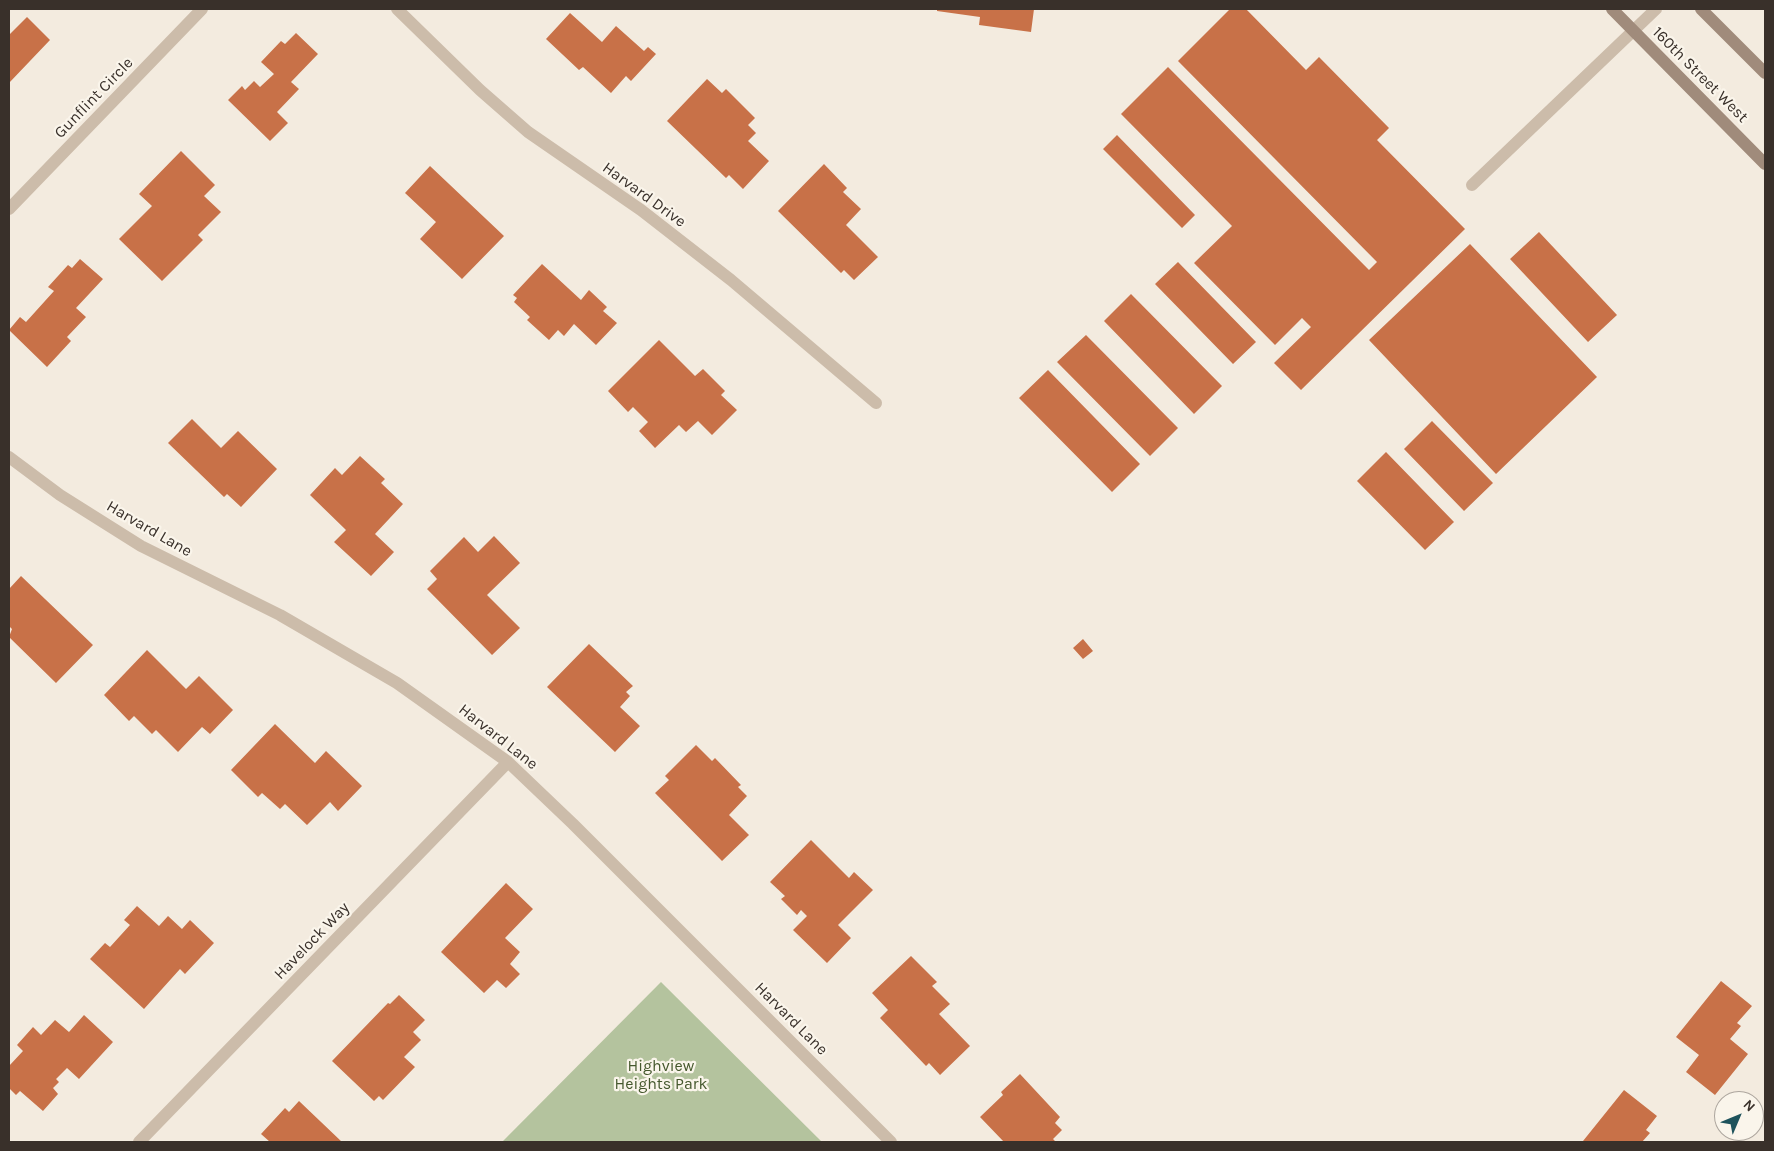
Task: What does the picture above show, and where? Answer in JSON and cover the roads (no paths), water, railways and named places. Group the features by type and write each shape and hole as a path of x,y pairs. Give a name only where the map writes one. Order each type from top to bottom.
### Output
{"main road":[{"name":"160th Street West","path":"1612,9 1765,164"},
{"path":"1701,9 1765,73"}],"street":[{"name":"Gunflint Circle","path":"9,209 202,9"},
{"name":"Harvard Drive","path":"397,9 480,90 528,132 641,210 731,280 876,403"},
{"path":"1472,185 1656,9"},
{"name":"Harvard Lane","path":"9,457 60,495 141,546 280,615 380,672 508,762 573,824 891,1142"},
{"name":"Havelock Way","path":"139,1142 508,762"}],"park label":[{"name":"Highview Heights Park","path":"661,1075"}]}
